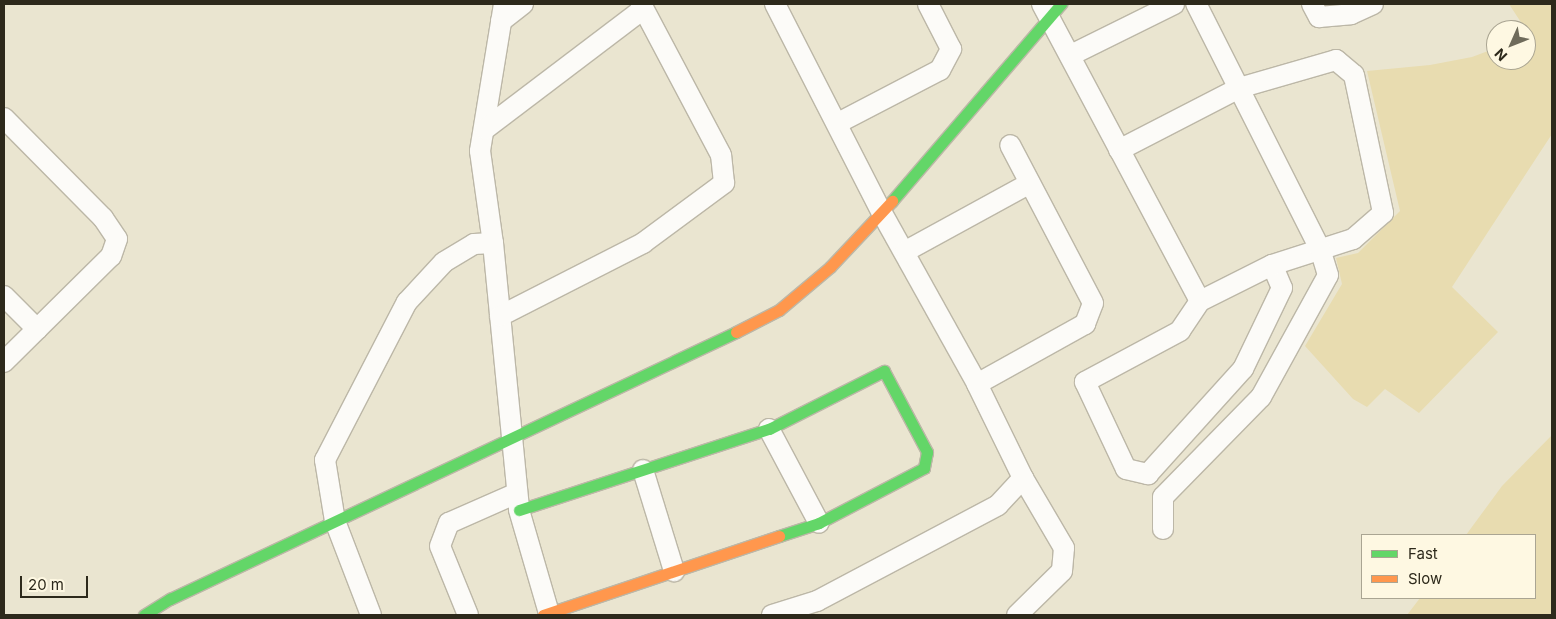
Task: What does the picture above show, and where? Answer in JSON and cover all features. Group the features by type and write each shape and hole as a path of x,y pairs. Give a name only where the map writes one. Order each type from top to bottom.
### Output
{"street":[{"path":"468,615 440,546 448,523 518,502 643,470 769,429 884,370 927,452 924,468 819,523 546,614 518,502 493,243 480,152 485,129 488,86 502,12 523,4"},
{"path":"775,4 838,123 882,213 906,251 977,384 1023,478 1064,548 1062,571 1017,615"},
{"path":"838,123 940,70 951,49 928,4"},
{"path":"1071,55 1174,4"},
{"path":"1163,530 1164,497 1261,397 1328,275 1320,249 1196,4"},
{"path":"1312,4 1319,16 1351,14 1373,4"},
{"path":"485,129 642,6 721,155 724,183 643,243 500,316"},
{"path":"144,615 170,598 722,340 779,310 830,267 882,213 1051,8 1071,55 1119,150 1200,301"},
{"path":"1119,150 1239,88 1336,60 1354,75 1383,213 1353,239 1272,265 1200,301 1180,331 1085,382 1126,469 1148,474 1243,369 1282,288 1272,265"},
{"path":"4,118 103,218 117,239 111,256 4,362"},
{"path":"977,384 1085,324 1093,303 1010,145"},
{"path":"906,251 1030,183"},
{"path":"371,615 335,521 325,460 407,302 444,262 474,244 493,243"},
{"path":"4,296 37,329"},
{"path":"769,429 819,523"},
{"path":"643,470 674,571"},
{"path":"772,615 819,608 998,505 1023,478"}],"shaded area":[{"path":"1509,4 1552,4 1552,134 1452,287 1498,332 1419,413 1385,389 1367,407 1353,399 1305,346 1342,284 1336,258 1358,253 1400,211 1367,71 1430,65 1472,57 1486,52 1486,70 1536,70 1536,20 1519,20"},
{"path":"1552,435 1552,615 1407,615 1419,599 1536,599 1536,534 1467,534 1502,486"}],"traffic: fast":[{"path":"892,201 1061,4"},
{"path":"144,615 170,599 736,332"},
{"path":"519,510 769,429 884,371 927,452 924,468 819,523 779,536"}],"traffic: slow":[{"path":"736,332 779,310 830,267 892,201"},
{"path":"543,615 779,536"}]}
